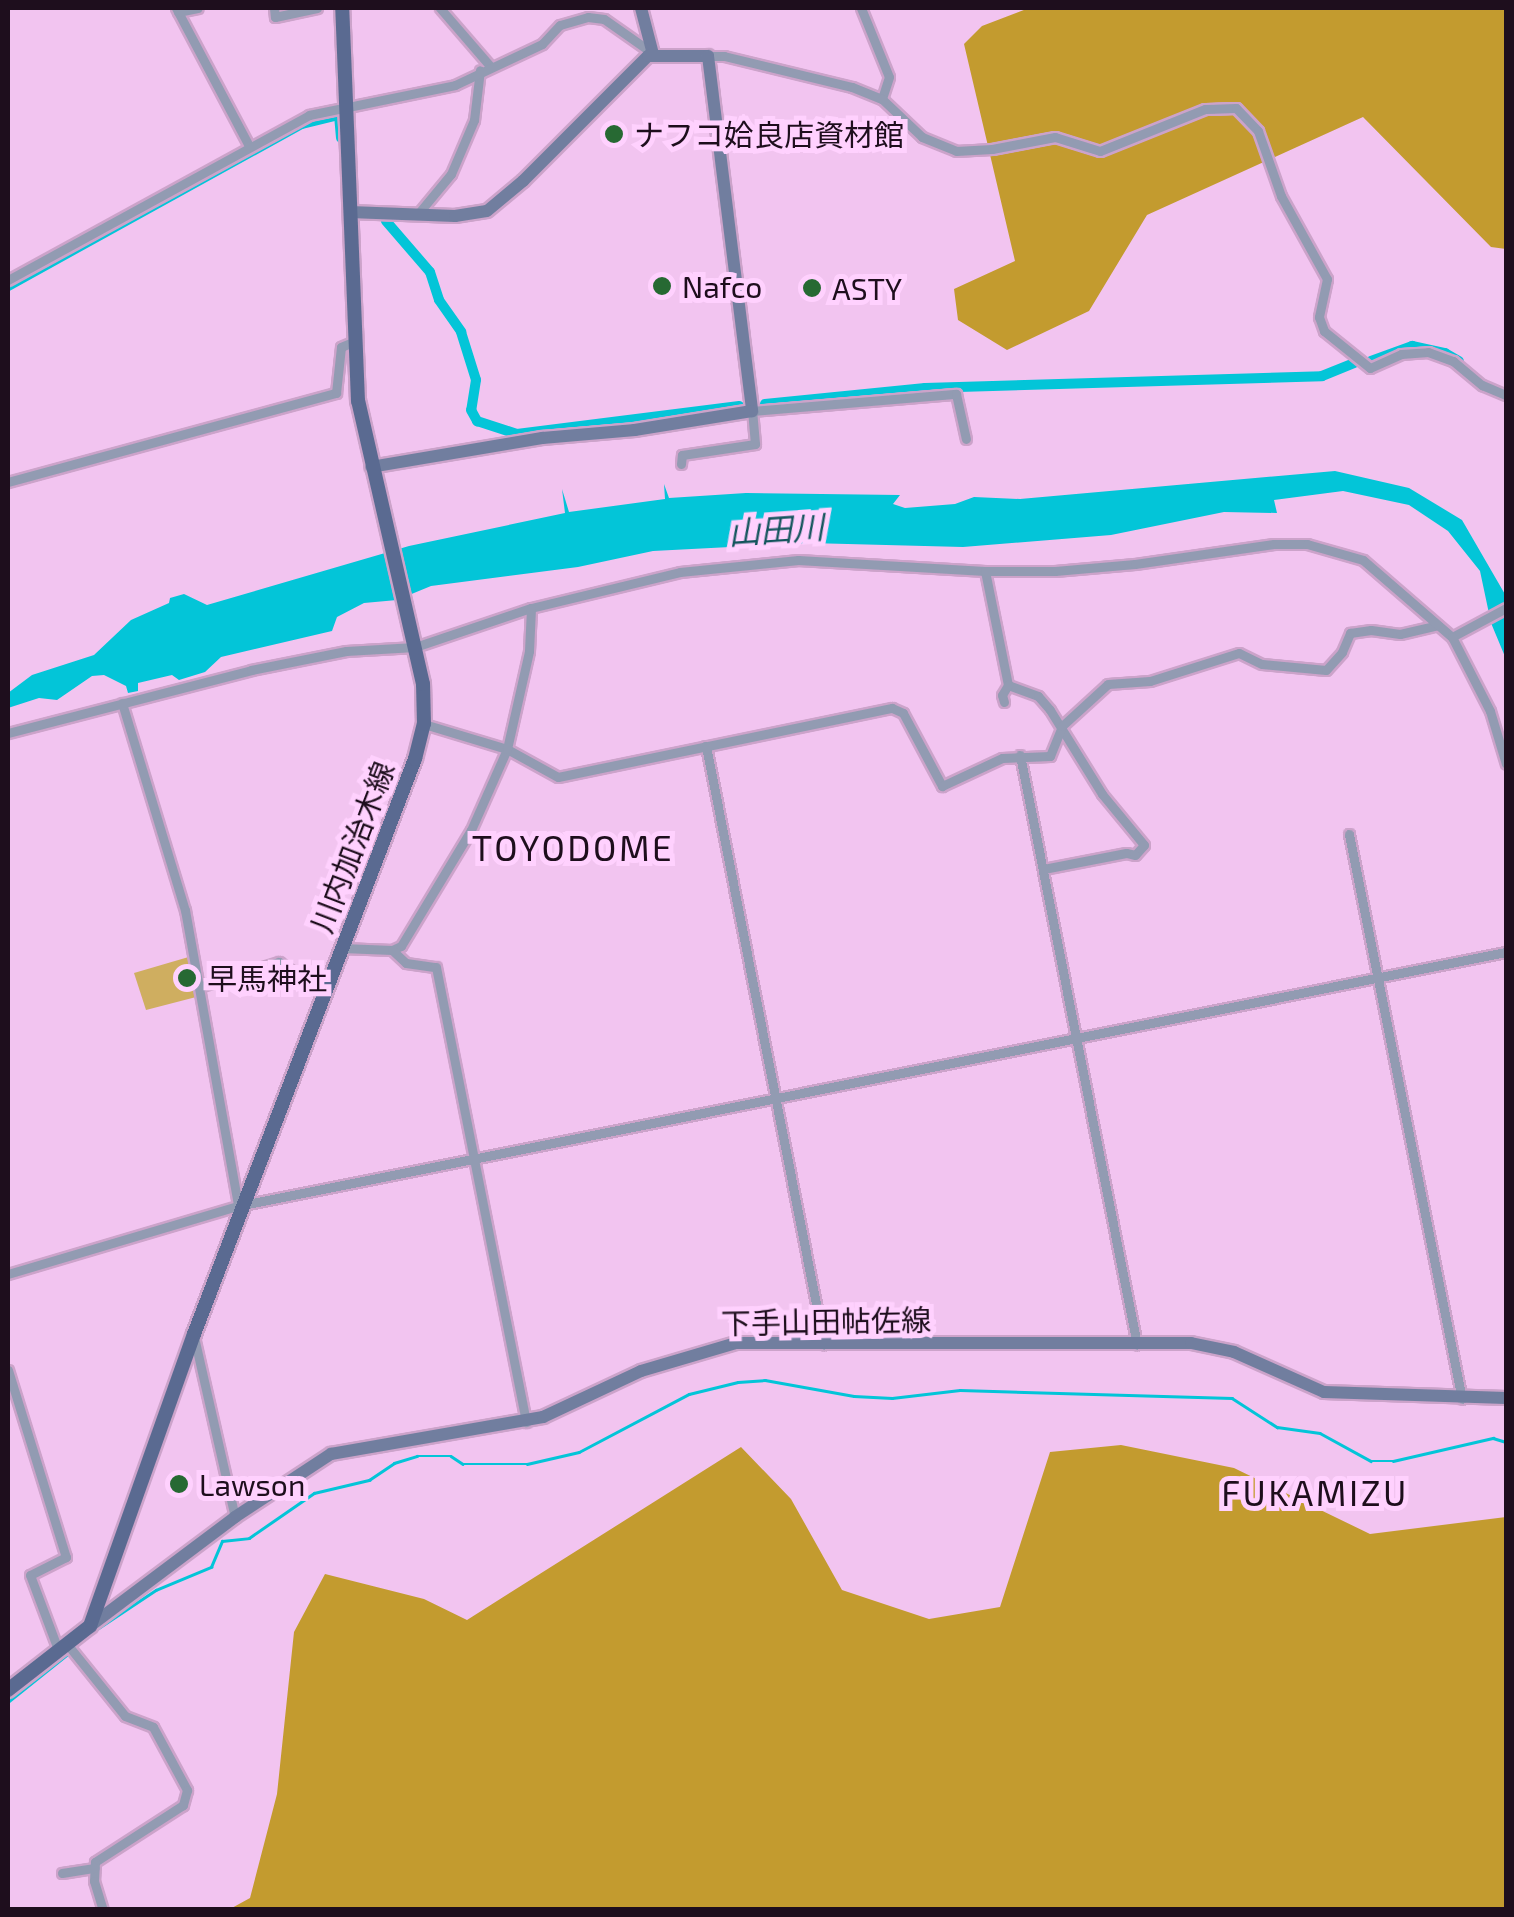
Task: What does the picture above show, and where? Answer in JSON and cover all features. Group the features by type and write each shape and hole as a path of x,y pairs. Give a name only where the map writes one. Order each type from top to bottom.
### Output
{"main road":[{"name":"川内加治木線","path":"90,1626 194,1334 415,759 424,724 423,684 358,401 342,8"},
{"path":"641,8 653,54"},
{"path":"350,212 475,215 504,200 653,54 708,56 752,411 635,430 542,438 371,467"},
{"name":"下手山田帖佐線","path":"90,1626 316,1460 344,1448 526,1422 568,1408 641,1371 736,1343 1191,1344 1234,1352 1324,1392 1506,1398"},
{"path":"8,1690 90,1626"}],"street":[{"path":"198,8 177,10 249,146"},
{"path":"274,8 275,17 318,8"},
{"path":"417,215 451,174 474,120 485,68 440,8"},
{"path":"861,8 889,77 882,99"},
{"path":"8,280 310,115 455,85 542,44 560,25 588,17 604,19 653,54"},
{"path":"708,56 724,56 830,80 882,99 922,137 939,146 971,152 1055,137 1100,151 1206,109 1236,108 1258,131 1281,196 1327,279 1318,317 1324,331 1370,368 1400,354 1428,352 1454,361 1482,385 1506,395"},
{"path":"8,482 336,393 341,346 353,342"},
{"path":"681,464 682,455 755,444 752,411 956,394 966,440"},
{"path":"8,733 346,650 414,644 531,608 680,572 798,560 985,571 1135,564 1274,544 1307,544 1364,560 1438,626 1455,636 1490,711 1506,764"},
{"path":"985,571 1008,685 1002,696 1004,702"},
{"path":"392,950 407,938 470,830 507,750 529,651 531,608"},
{"path":"1455,636 1506,608"},
{"path":"424,724 507,750 558,777 892,708 903,713 942,786 1002,758 1050,756 1062,726 1108,684 1150,682 1239,653 1262,664 1326,670 1342,652 1350,633 1371,630 1400,634 1438,626"},
{"path":"1008,685 1038,696 1062,726 1102,794 1144,846 1135,855 1126,853 1044,869"},
{"path":"122,703 185,910 242,1205"},
{"path":"706,746 824,1344"},
{"path":"1020,755 1137,1346"},
{"path":"1348,834 1462,1399"},
{"path":"342,948 392,950 406,963 436,968 526,1422"},
{"path":"8,1274 242,1205 1506,952"},
{"path":"202,986 278,962 326,995"},
{"path":"194,1334 236,1517"},
{"path":"8,1370 66,1557 30,1576 63,1648 125,1716 153,1727 187,1790 183,1805 126,1838 95,1862 104,1910"},
{"path":"62,1873 95,1868"}],"shaded area":[{"path":"1029,8 1506,8 1506,249 1491,247 1363,117 1147,215 1089,311 1007,350 958,320 954,289 1015,261 964,44 982,26"},
{"path":"192,956 200,996 146,1010 134,973"},
{"path":"1121,1445 1234,1468 1370,1534 1506,1517 1506,1909 230,1909 250,1898 277,1794 294,1632 325,1574 424,1599 467,1620 741,1447 791,1499 842,1590 929,1619 1000,1607 1050,1452"}],"water":[{"name":"山田川","path":"1335,471 1409,488 1462,520 1506,596 1506,659 1491,623 1480,571 1448,531 1409,505 1343,491 1274,500 1277,513 1224,512 1111,535 963,547 809,543 653,551 578,567 431,586 397,600 364,603 337,617 332,631 221,657 205,672 179,680 172,675 138,683 138,691 128,693 126,686 104,675 92,676 57,700 39,698 8,708 8,693 32,675 94,655 131,620 169,603 170,598 184,594 207,605 409,546 565,513 562,489 569,512 665,499 664,484 669,498 746,493 900,495 893,504 905,508 955,504 974,497 1020,499"}],"waterway":[{"path":"8,286 302,124 339,115 341,138"},
{"path":"386,221 430,272 439,300 461,332 476,380 471,410 477,421 517,434 739,406"},
{"path":"1371,361 1412,346 1445,353 1459,361"},
{"path":"765,404 925,388 1322,376 1354,363"},
{"path":"94,1631 156,1590 211,1567 222,1541 249,1538 314,1493 369,1480 394,1463 417,1456 451,1456 463,1464 527,1464 579,1452 689,1394 738,1382 765,1380 854,1396 892,1398 960,1390 1232,1398 1277,1427 1320,1433 1371,1461 1393,1461 1493,1438 1506,1442"},
{"path":"8,1702 69,1653"}],"place":[{"name":"ナフコ姶良店資材館","path":"614,134"},
{"name":"Nafco","path":"662,286"},
{"name":"ASTY","path":"812,288"},
{"name":"早馬神社","path":"187,978"},
{"name":"Lawson","path":"179,1484"}],"district":[{"name":"TOYODOME","path":"573,847"},
{"name":"FUKAMIZU","path":"1315,1492"}]}
